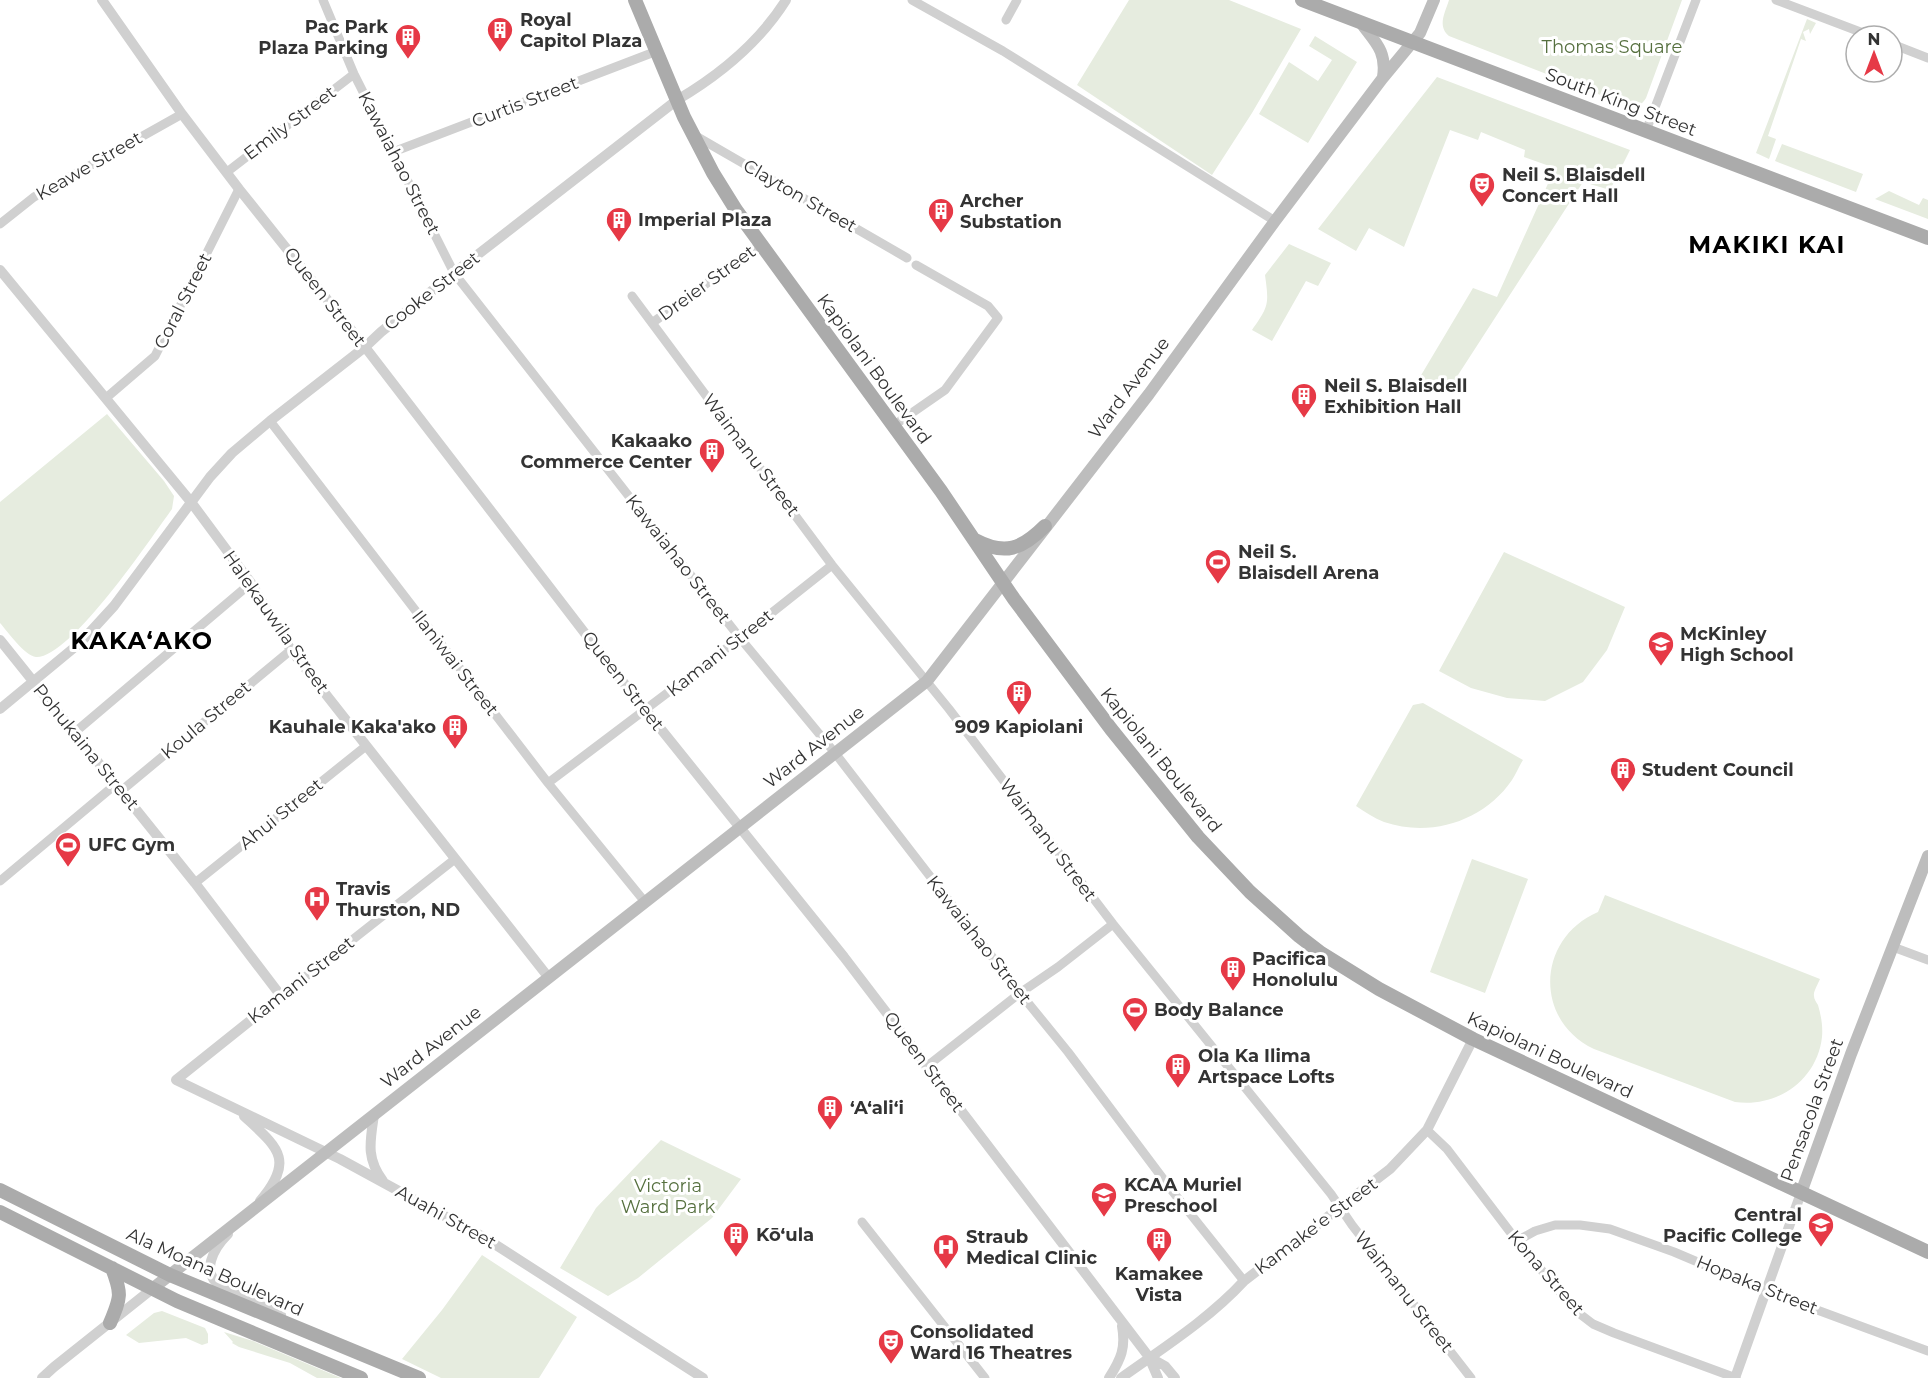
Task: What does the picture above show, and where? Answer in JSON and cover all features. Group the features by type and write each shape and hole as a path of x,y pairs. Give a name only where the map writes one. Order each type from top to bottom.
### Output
{"main road":[{"name":"Kapiolani Boulevard","path":"635,0 677,100 722,188 1002,582 1111,729 1198,837 1250,892 1299,936 1330,958 1398,1000 1473,1040 1928,1252"},
{"name":"South King Street","path":"1302,0 1928,238"},
{"name":"Ward Avenue","path":"153,1289 927,681 1149,394 1275,221 1424,26 1434,0"},
{"path":"1361,23 1382,53 1384,63 1382,79"},
{"path":"973,539 995,549 1010,548 1024,544 1045,526"},
{"name":"Pensacola Street","path":"1801,1192 1928,856"},
{"name":"Ala Moana Boulevard","path":"0,1190 170,1275 418,1378"},
{"path":"0,1212 153,1289 362,1378"},
{"path":"110,1323 118,1304 120,1287 112,1268"}],"street":[{"name":"Queen Street","path":"102,0 182,114 239,189 365,347 607,662 843,957 927,1066 1149,1358 1158,1378"},
{"name":"Kawaiahao Street","path":"323,0 354,74 454,273 740,638 835,753 1244,1281"},
{"name":"Cooke Street","path":"0,709 81,642 114,606 210,477 232,453 454,273 677,100 697,89 750,47 786,0"},
{"path":"912,0 1003,51 1275,221"},
{"path":"1005,20 1017,0"},
{"path":"1646,131 1696,0"},
{"path":"1776,0 1844,26"},
{"path":"1904,49 1928,58"},
{"name":"Curtis Street","path":"393,152 657,51"},
{"name":"Emily Street","path":"227,172 354,74"},
{"name":"Keawe Street","path":"0,224 34,197 182,114"},
{"name":"Clayton Street","path":"694,135 907,258"},
{"name":"Coral Street","path":"106,398 155,356 239,189"},
{"name":"Dreier Street","path":"652,323 761,244"},
{"path":"893,426 945,390 998,318 988,306 916,264"},
{"name":"Halekauwila Street","path":"0,270 191,502 251,583 291,650 549,978"},
{"name":"Waimanu Street","path":"632,296 832,565 927,681 1113,924 1331,1194 1340,1209 1471,1378"},
{"name":"Ilaniwai Street","path":"270,421 548,783 645,902"},
{"name":"Kamani Street","path":"548,783 740,638 832,565"},
{"path":"74,733 251,583"},
{"name":"Pohukaina Street","path":"0,640 195,883 281,996"},
{"name":"Koula Street","path":"0,881 291,650"},
{"name":"Ahui Street","path":"195,883 366,746"},
{"name":"Kamani Street","path":"176,1080 455,859"},
{"path":"927,1066 1113,924"},
{"path":"1893,947 1928,960"},
{"name":"Kamakeʻe Street","path":"1121,1378 1214,1309 1244,1281 1390,1169 1427,1130 1473,1040"},
{"name":"Auahi Street","path":"176,1080 326,1152 485,1238 703,1378"},
{"path":"235,1108 274,1145 279,1156 277,1173 264,1196 222,1240 210,1268 214,1281 336,1344"},
{"path":"374,1115 369,1149 376,1171 385,1183"},
{"name":"Kona Street","path":"1427,1130 1447,1149 1517,1241 1576,1311 1593,1324 1671,1356 1735,1378"},
{"name":"Pensacola Street","path":"1735,1378 1801,1192"},
{"path":"862,1222 985,1378"},
{"name":"Hopaka Street","path":"1517,1241 1543,1228 1562,1224 1610,1229 1674,1252 1766,1291 1928,1351"},
{"name":"Ward Avenue","path":"42,1378 153,1289"},
{"path":"1109,1378 1122,1355 1124,1336 1122,1322"},
{"name":"Queen Street","path":"1149,1358 1165,1366 1175,1378"},
{"name":"Ward Avenue","path":"31,1378 54,1367"}],"green space":[{"path":"1129,0 1229,0 1301,29 1252,113 1212,175 1077,85"},
{"name":"Thomas Square","path":"1449,0 1682,0 1646,98 1637,106 1629,106 1449,36 1443,24"},
{"path":"1807,19 1816,23 1810,34 1809,29 1803,32 1806,41 1801,39 1768,136 1776,139 1769,159 1756,153"},
{"path":"1315,36 1357,62 1308,143 1259,114 1289,62 1318,81 1332,60 1309,46"},
{"path":"1437,77 1630,150 1610,190 1583,182 1447,392 1420,377 1473,288 1497,297 1555,168 1524,157 1525,150 1481,132 1478,140 1450,130 1404,247 1369,228 1356,251 1318,229"},
{"path":"1782,144 1863,174 1856,192 1775,161"},
{"path":"1889,191 1919,205 1923,198 1928,200 1928,219 1875,199"},
{"path":"1289,244 1331,263 1318,286 1306,281 1272,341 1252,330 1265,310 1267,292 1265,275"},
{"path":"107,414 164,481 174,496 172,509 109,595 69,639 51,652 36,657 32,656 0,623 0,502"},
{"path":"1504,552 1625,607 1607,650 1583,682 1545,701 1507,698 1471,688 1439,671"},
{"path":"1423,703 1523,760 1512,780 1500,794 1472,816 1438,827 1420,828 1384,822 1356,806 1413,705"},
{"path":"1472,859 1528,879 1485,993 1430,972"},
{"path":"1605,895 1820,979 1814,994 1821,1017 1822,1037 1819,1053 1803,1078 1779,1096 1765,1101 1735,1102 1594,1049 1574,1036 1560,1019 1552,1000 1550,979 1554,959 1563,940 1578,924 1598,912"},
{"name":"Victoria Ward Park","path":"661,1140 741,1179 712,1218 638,1278 608,1296 560,1268 596,1208"},
{"path":"482,1255 577,1317 539,1378 441,1378 402,1359 442,1310"},
{"path":"162,1311 205,1328 208,1343 202,1345 186,1338 139,1343 126,1335 154,1313"},
{"path":"224,1332 253,1341 341,1378 317,1378 290,1363 239,1347 232,1343"}],"place":[{"name":"Royal Capitol Plaza","path":"500,53"},
{"name":"Pac Park Plaza Parking","path":"408,60"},
{"name":"Neil S. Blaisdell Concert Hall","path":"1482,208"},
{"name":"Archer Substation","path":"941,234"},
{"name":"Imperial Plaza","path":"619,243"},
{"name":"Neil S. Blaisdell Exhibition Hall","path":"1304,419"},
{"name":"Kakaako Commerce Center","path":"712,474"},
{"name":"Neil S. Blaisdell Arena","path":"1218,585"},
{"name":"McKinley High School","path":"1661,667"},
{"name":"909 Kapiolani","path":"1019,716"},
{"name":"Kauhale Kaka'ako","path":"455,750"},
{"name":"Student Council","path":"1623,793"},
{"name":"UFC Gym","path":"68,868"},
{"name":"Travis Thurston, ND","path":"317,922"},
{"name":"Pacifica Honolulu","path":"1233,992"},
{"name":"Body Balance","path":"1135,1033"},
{"name":"Ola Ka Ilima Artspace Lofts","path":"1178,1089"},
{"name":"‘A‘ali‘i","path":"830,1131"},
{"name":"KCAA Muriel Preschool","path":"1104,1218"},
{"name":"Central Pacific College","path":"1821,1248"},
{"name":"Kōʻula","path":"736,1258"},
{"name":"Kamakee Vista","path":"1159,1263"},
{"name":"Straub Medical Clinic","path":"946,1270"},
{"name":"Consolidated Ward 16 Theatres","path":"891,1365"}],"district":[{"name":"MAKIKI KAI","path":"1767,244"},
{"name":"KAKA‘AKO","path":"142,640"}]}
